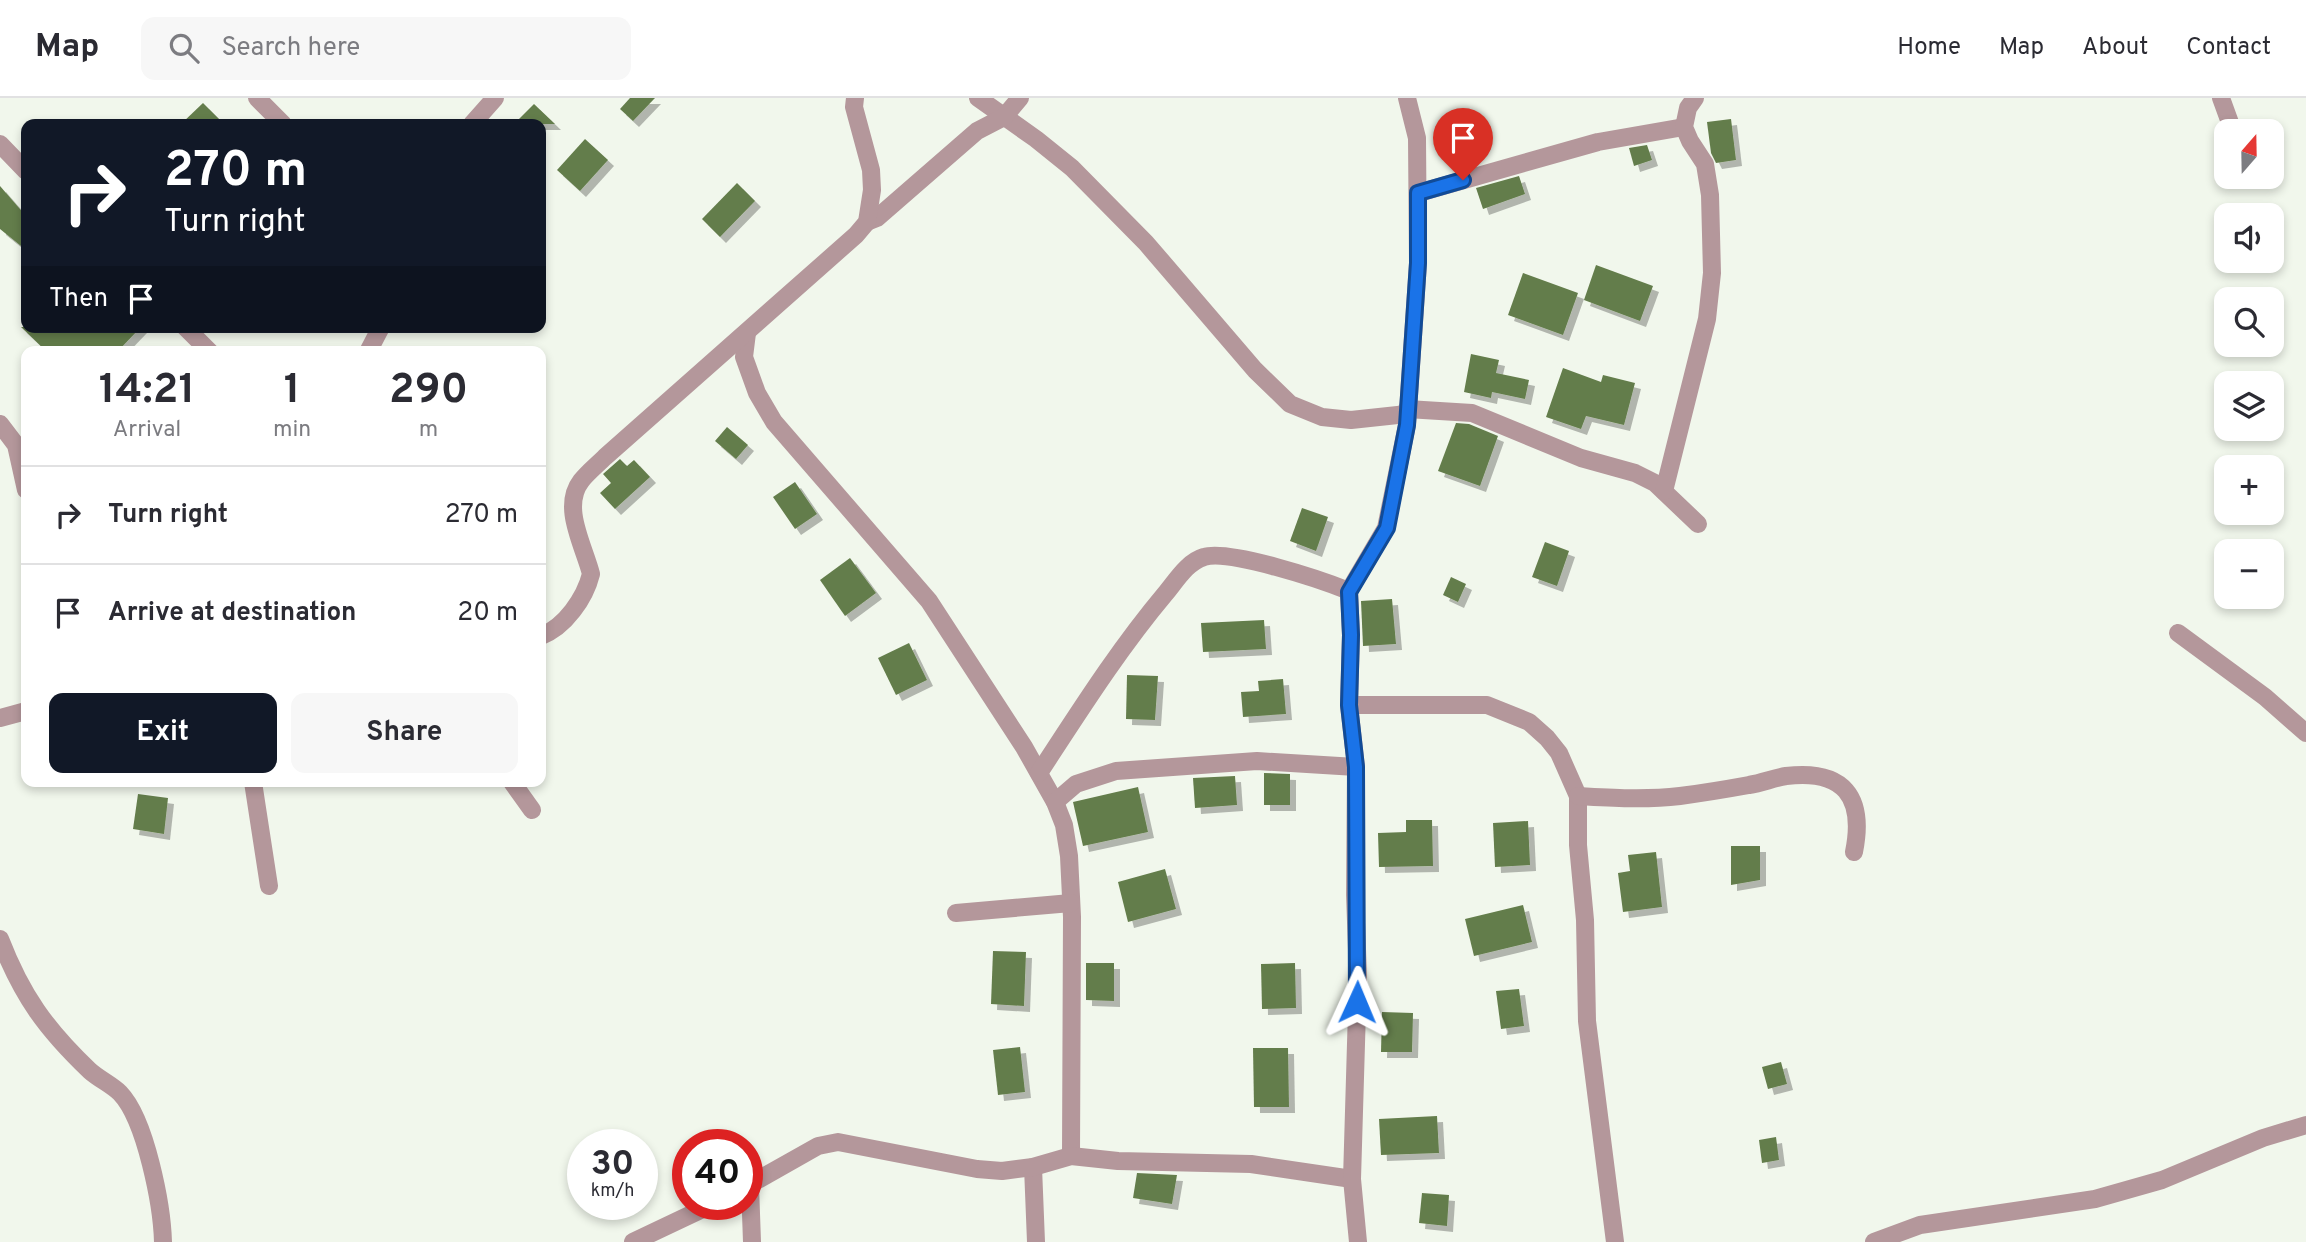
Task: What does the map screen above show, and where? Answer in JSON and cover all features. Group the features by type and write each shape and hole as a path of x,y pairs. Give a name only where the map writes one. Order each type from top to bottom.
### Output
{"street":[{"path":"257,98 278,119"},
{"path":"476,119 495,98"},
{"path":"855,98 872,170 867,222"},
{"path":"978,98 1072,168 1112,208 1255,370 1290,404 1322,417 1341,419 1407,412 1472,413 1581,458 1635,472 1655,483 1699,524"},
{"path":"546,632 561,622 583,596 589,583 591,574 572,511 573,497 580,482 856,235 867,222 877,218 977,131 1004,117 1020,98"},
{"path":"1358,1242 1352,1179 1358,976 1355,895 1356,767 1349,705 1349,592 1387,528 1407,425 1418,263 1418,193 1417,138 1407,98"},
{"path":"1664,491 1707,319 1712,273 1710,195 1705,164 1684,127 1688,108 1695,98"},
{"path":"2221,98 2229,119"},
{"path":"1418,193 1598,142 1684,127"},
{"path":"0,144 21,166"},
{"path":"191,333 204,346"},
{"path":"747,333 744,357 757,393 774,422 929,601 1024,747 1055,802 1064,825 1069,856 1072,1156"},
{"path":"0,424 16,445 21,468"},
{"path":"1039,774 1137,628 1188,566 1204,556 1263,564 1326,582 1349,592"},
{"path":"2178,633 2265,697 2306,733"},
{"path":"1349,705 1487,705 1529,722 1547,737 1559,753 1578,796 1587,1021 1615,1242"},
{"path":"0,718 21,712"},
{"path":"1055,802 1076,784 1116,771 1258,761 1356,767"},
{"path":"1578,796 1626,799 1677,796 1751,785 1785,776 1813,775 1829,779 1844,788 1854,801 1859,829 1854,852"},
{"path":"254,787 269,886"},
{"path":"516,787 532,810"},
{"path":"956,913 1071,904"},
{"path":"0,939 11,969 39,1017 93,1074 121,1094 136,1120 146,1147 162,1215 163,1242"},
{"path":"1874,1242 1920,1225 2095,1199 2162,1180 2263,1139 2306,1125"},
{"path":"763,1177 818,1146 838,1142 977,1169 1002,1171 1033,1167 1072,1156 1118,1161 1251,1164 1352,1179"},
{"path":"1033,1167 1036,1242"},
{"path":"633,1242 679,1220"},
{"path":"750,1220 752,1242"}],"building":[{"path":"630,98 655,98 633,121 620,109"},
{"path":"203,103 219,119 186,119"},
{"path":"534,104 555,124 546,124 546,119 519,119"},
{"path":"1731,119 1736,160 1716,163 1711,153 1707,122"},
{"path":"585,139 608,160 580,191 557,170"},
{"path":"1647,145 1652,160 1634,166 1629,148"},
{"path":"1519,176 1525,194 1483,209 1476,188"},
{"path":"737,183 755,201 720,237 702,219"},
{"path":"0,186 21,210 21,246 0,229"},
{"path":"1596,265 1653,286 1640,321 1584,300"},
{"path":"1523,273 1578,293 1563,335 1508,315"},
{"path":"27,333 135,333 123,346 41,346"},
{"path":"1471,354 1499,360 1496,373 1529,380 1525,399 1492,392 1491,398 1464,392"},
{"path":"1563,368 1601,382 1603,375 1635,383 1624,425 1586,416 1581,429 1546,417"},
{"path":"1456,423 1469,424 1498,436 1480,486 1438,471"},
{"path":"727,427 748,445 736,459 715,441"},
{"path":"620,459 627,466 634,460 650,477 615,509 600,493 611,483 603,474"},
{"path":"795,482 817,514 795,529 773,497"},
{"path":"1302,508 1328,517 1316,551 1290,541"},
{"path":"1545,542 1569,551 1557,586 1532,577"},
{"path":"850,558 876,593 845,616 820,580"},
{"path":"1451,577 1466,584 1458,602 1443,595"},
{"path":"1392,599 1396,644 1363,646 1361,601"},
{"path":"1264,620 1266,649 1203,652 1201,623"},
{"path":"909,643 927,680 896,695 878,658"},
{"path":"1127,675 1158,676 1155,720 1126,719"},
{"path":"1283,679 1286,714 1243,717 1241,692 1259,691 1258,681"},
{"path":"1264,773 1290,774 1290,805 1264,805"},
{"path":"1235,776 1237,805 1195,808 1193,778"},
{"path":"1138,787 1148,832 1083,846 1073,802"},
{"path":"138,794 168,798 164,834 133,829"},
{"path":"1406,820 1432,820 1433,866 1379,867 1378,833 1406,832"},
{"path":"1528,821 1530,865 1495,867 1493,823"},
{"path":"1731,846 1760,846 1760,880 1731,885"},
{"path":"1656,852 1662,907 1623,912 1618,873 1630,871 1628,855"},
{"path":"1165,869 1176,909 1128,922 1118,882"},
{"path":"1523,905 1532,942 1474,956 1465,919"},
{"path":"993,951 1026,952 1024,1006 991,1004"},
{"path":"1086,963 1114,963 1114,1001 1086,1000"},
{"path":"1295,963 1296,1008 1262,1009 1261,964"},
{"path":"1519,989 1524,1026 1501,1029 1496,991"},
{"path":"1382,1012 1413,1013 1412,1052 1381,1052"},
{"path":"1020,1047 1025,1092 998,1095 993,1050"},
{"path":"1253,1048 1288,1048 1289,1107 1254,1107"},
{"path":"1781,1062 1787,1084 1768,1089 1762,1067"},
{"path":"1437,1116 1439,1153 1381,1155 1379,1119"},
{"path":"1776,1137 1779,1160 1762,1163 1759,1140"},
{"path":"1137,1173 1177,1175 1172,1204 1133,1198"},
{"path":"1422,1193 1449,1195 1447,1226 1419,1223"}],"route":[{"path":"1357,1002 1356,767 1349,705 1349,592 1387,528 1407,425 1418,263 1418,193 1463,180"}]}
